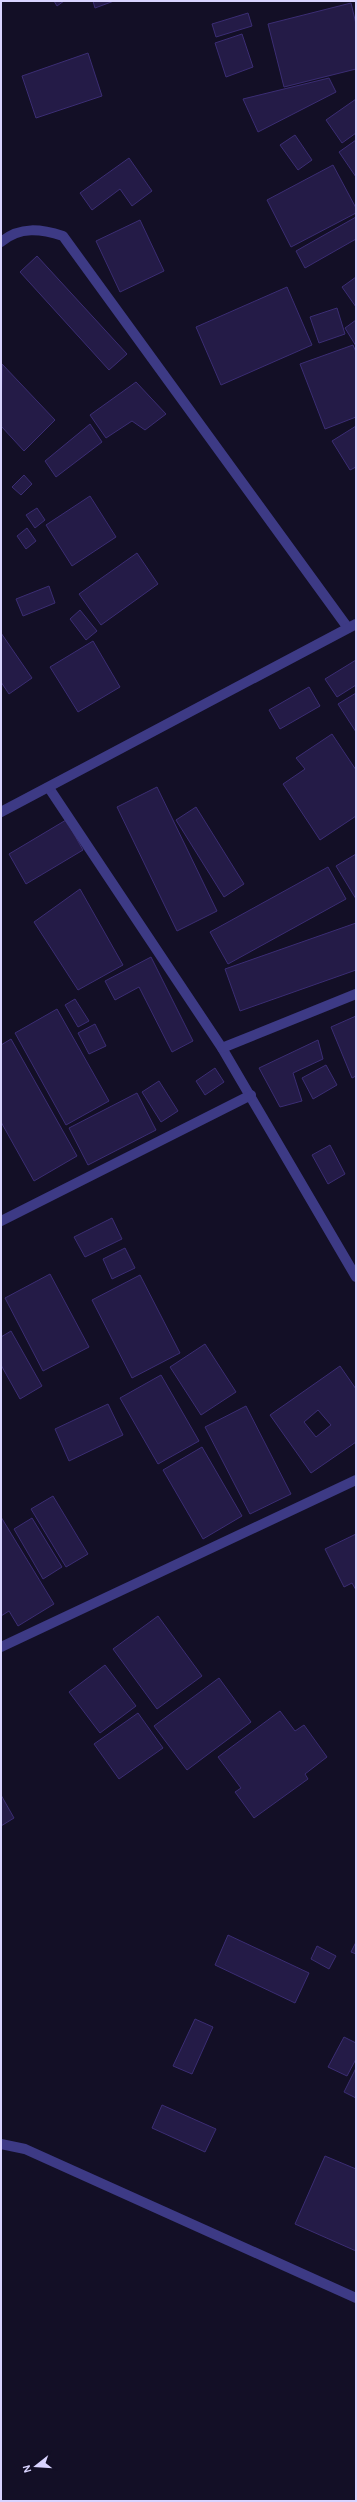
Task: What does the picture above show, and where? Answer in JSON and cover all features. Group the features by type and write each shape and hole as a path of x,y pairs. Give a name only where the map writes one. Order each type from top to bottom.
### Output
{"street":[{"path":"1,242 10,235 41,229 63,236 352,626 49,788 1,812"},
{"path":"49,788 222,1048 251,1095 356,1277"},
{"path":"222,1048 356,994"},
{"path":"1,1221 251,1095"},
{"path":"1,1647 356,1480"},
{"path":"1,2144 25,2149 356,2298"}],"building":[{"path":"54,1 64,1 57,6"},
{"path":"93,1 114,1 95,8"},
{"path":"351,3 356,24 356,69 284,87 268,24"},
{"path":"248,13 252,26 216,37 212,24"},
{"path":"242,34 253,67 226,77 215,43"},
{"path":"88,53 102,96 36,118 22,76"},
{"path":"329,78 336,92 258,132 243,99"},
{"path":"356,99 356,133 342,143 326,120"},
{"path":"295,135 312,160 298,170 280,145"},
{"path":"356,140 356,177 339,152"},
{"path":"129,158 152,191 132,206 120,189 92,210 80,193"},
{"path":"333,165 356,208 356,213 291,247 267,200"},
{"path":"356,217 356,239 305,268 296,251"},
{"path":"140,220 164,271 120,292 96,241"},
{"path":"37,256 127,354 109,370 20,272"},
{"path":"356,277 356,307 342,287"},
{"path":"287,287 312,345 221,385 196,327"},
{"path":"337,308 345,334 319,343 310,317"},
{"path":"356,320 356,346 345,328"},
{"path":"353,345 356,352 356,417 325,429 300,364"},
{"path":"2,364 55,420 24,451 1,426"},
{"path":"136,382 166,414 145,430 132,421 106,438 90,415"},
{"path":"90,424 102,442 56,477 45,461"},
{"path":"356,426 356,467 350,470 332,441"},
{"path":"24,475 32,484 21,495 12,487"},
{"path":"90,496 116,537 72,566 46,525"},
{"path":"37,508 45,520 35,528 26,515"},
{"path":"27,528 36,541 26,549 17,536"},
{"path":"137,553 158,584 101,625 79,594"},
{"path":"49,586 55,603 23,616 16,599"},
{"path":"80,610 97,631 86,640 70,619"},
{"path":"1,633 32,678 9,694 1,682"},
{"path":"93,641 120,687 78,712 50,667"},
{"path":"356,660 356,685 337,697 325,679"},
{"path":"309,687 320,706 280,729 269,710"},
{"path":"356,693 356,732 338,704"},
{"path":"332,734 356,770 356,816 320,840 283,784 305,769 296,758"},
{"path":"157,787 217,911 177,931 117,807"},
{"path":"196,807 244,884 224,897 176,820"},
{"path":"66,820 83,850 26,884 9,854"},
{"path":"356,854 356,899 336,866"},
{"path":"328,867 346,899 228,964 210,932"},
{"path":"80,889 123,965 78,990 34,922"},
{"path":"356,923 356,970 240,1011 225,969"},
{"path":"151,957 193,1041 172,1052 139,987 115,1000 105,981"},
{"path":"75,999 89,1021 78,1027 65,1005"},
{"path":"57,1009 109,1101 66,1125 15,1033"},
{"path":"356,1016 356,1076 352,1078 331,1027"},
{"path":"95,1024 106,1046 89,1054 78,1033"},
{"path":"11,1039 77,1156 34,1181 1,1122 1,1045"},
{"path":"318,1040 323,1059 293,1073 302,1101 280,1107 259,1068"},
{"path":"326,1065 337,1085 313,1099 302,1078"},
{"path":"215,1068 224,1082 205,1095 196,1081"},
{"path":"159,1081 178,1111 161,1122 142,1092"},
{"path":"137,1093 156,1130 88,1165 69,1128"},
{"path":"330,1145 345,1174 328,1184 312,1155"},
{"path":"112,1218 122,1239 85,1257 74,1237"},
{"path":"125,1248 135,1268 112,1279 103,1259"},
{"path":"50,1274 89,1347 43,1371 5,1298"},
{"path":"140,1275 180,1353 132,1378 92,1300"},
{"path":"11,1331 42,1386 20,1399 1,1365 1,1337"},
{"path":"205,1344 236,1392 201,1415 170,1367"},
{"path":"340,1366 356,1389 356,1442 311,1473 270,1415","holes":["318,1410 331,1425 316,1437 304,1422"]},
{"path":"161,1375 199,1441 158,1464 120,1398"},
{"path":"108,1404 123,1435 69,1461 55,1429"},
{"path":"246,1406 291,1494 250,1514 205,1427"},
{"path":"202,1447 242,1516 203,1539 163,1470"},
{"path":"53,1496 88,1554 66,1567 31,1509"},
{"path":"1,1517 54,1604 18,1626 9,1611 1,1616"},
{"path":"32,1518 62,1567 43,1579 14,1529"},
{"path":"356,1534 356,1590 352,1583 344,1587 325,1549"},
{"path":"158,1616 202,1676 157,1709 113,1649"},
{"path":"105,1665 136,1706 100,1733 69,1692"},
{"path":"219,1678 251,1722 187,1770 154,1726"},
{"path":"280,1711 295,1731 304,1725 327,1757 305,1774 308,1779 254,1818 235,1792 241,1788 218,1757"},
{"path":"138,1713 163,1748 119,1779 94,1744"},
{"path":"1,1795 14,1818 1,1826"},
{"path":"228,1935 309,1973 295,2003 215,1965"},
{"path":"356,1942 356,1954 351,1952"},
{"path":"317,1946 336,1956 329,1969 311,1959"},
{"path":"195,2019 213,2027 192,2074 173,2066"},
{"path":"344,2037 356,2043 356,2059 347,2076 328,2067"},
{"path":"356,2068 356,2098 344,2092"},
{"path":"162,2105 216,2129 205,2152 152,2128"},
{"path":"325,2156 356,2169 356,2251 295,2224"}]}
